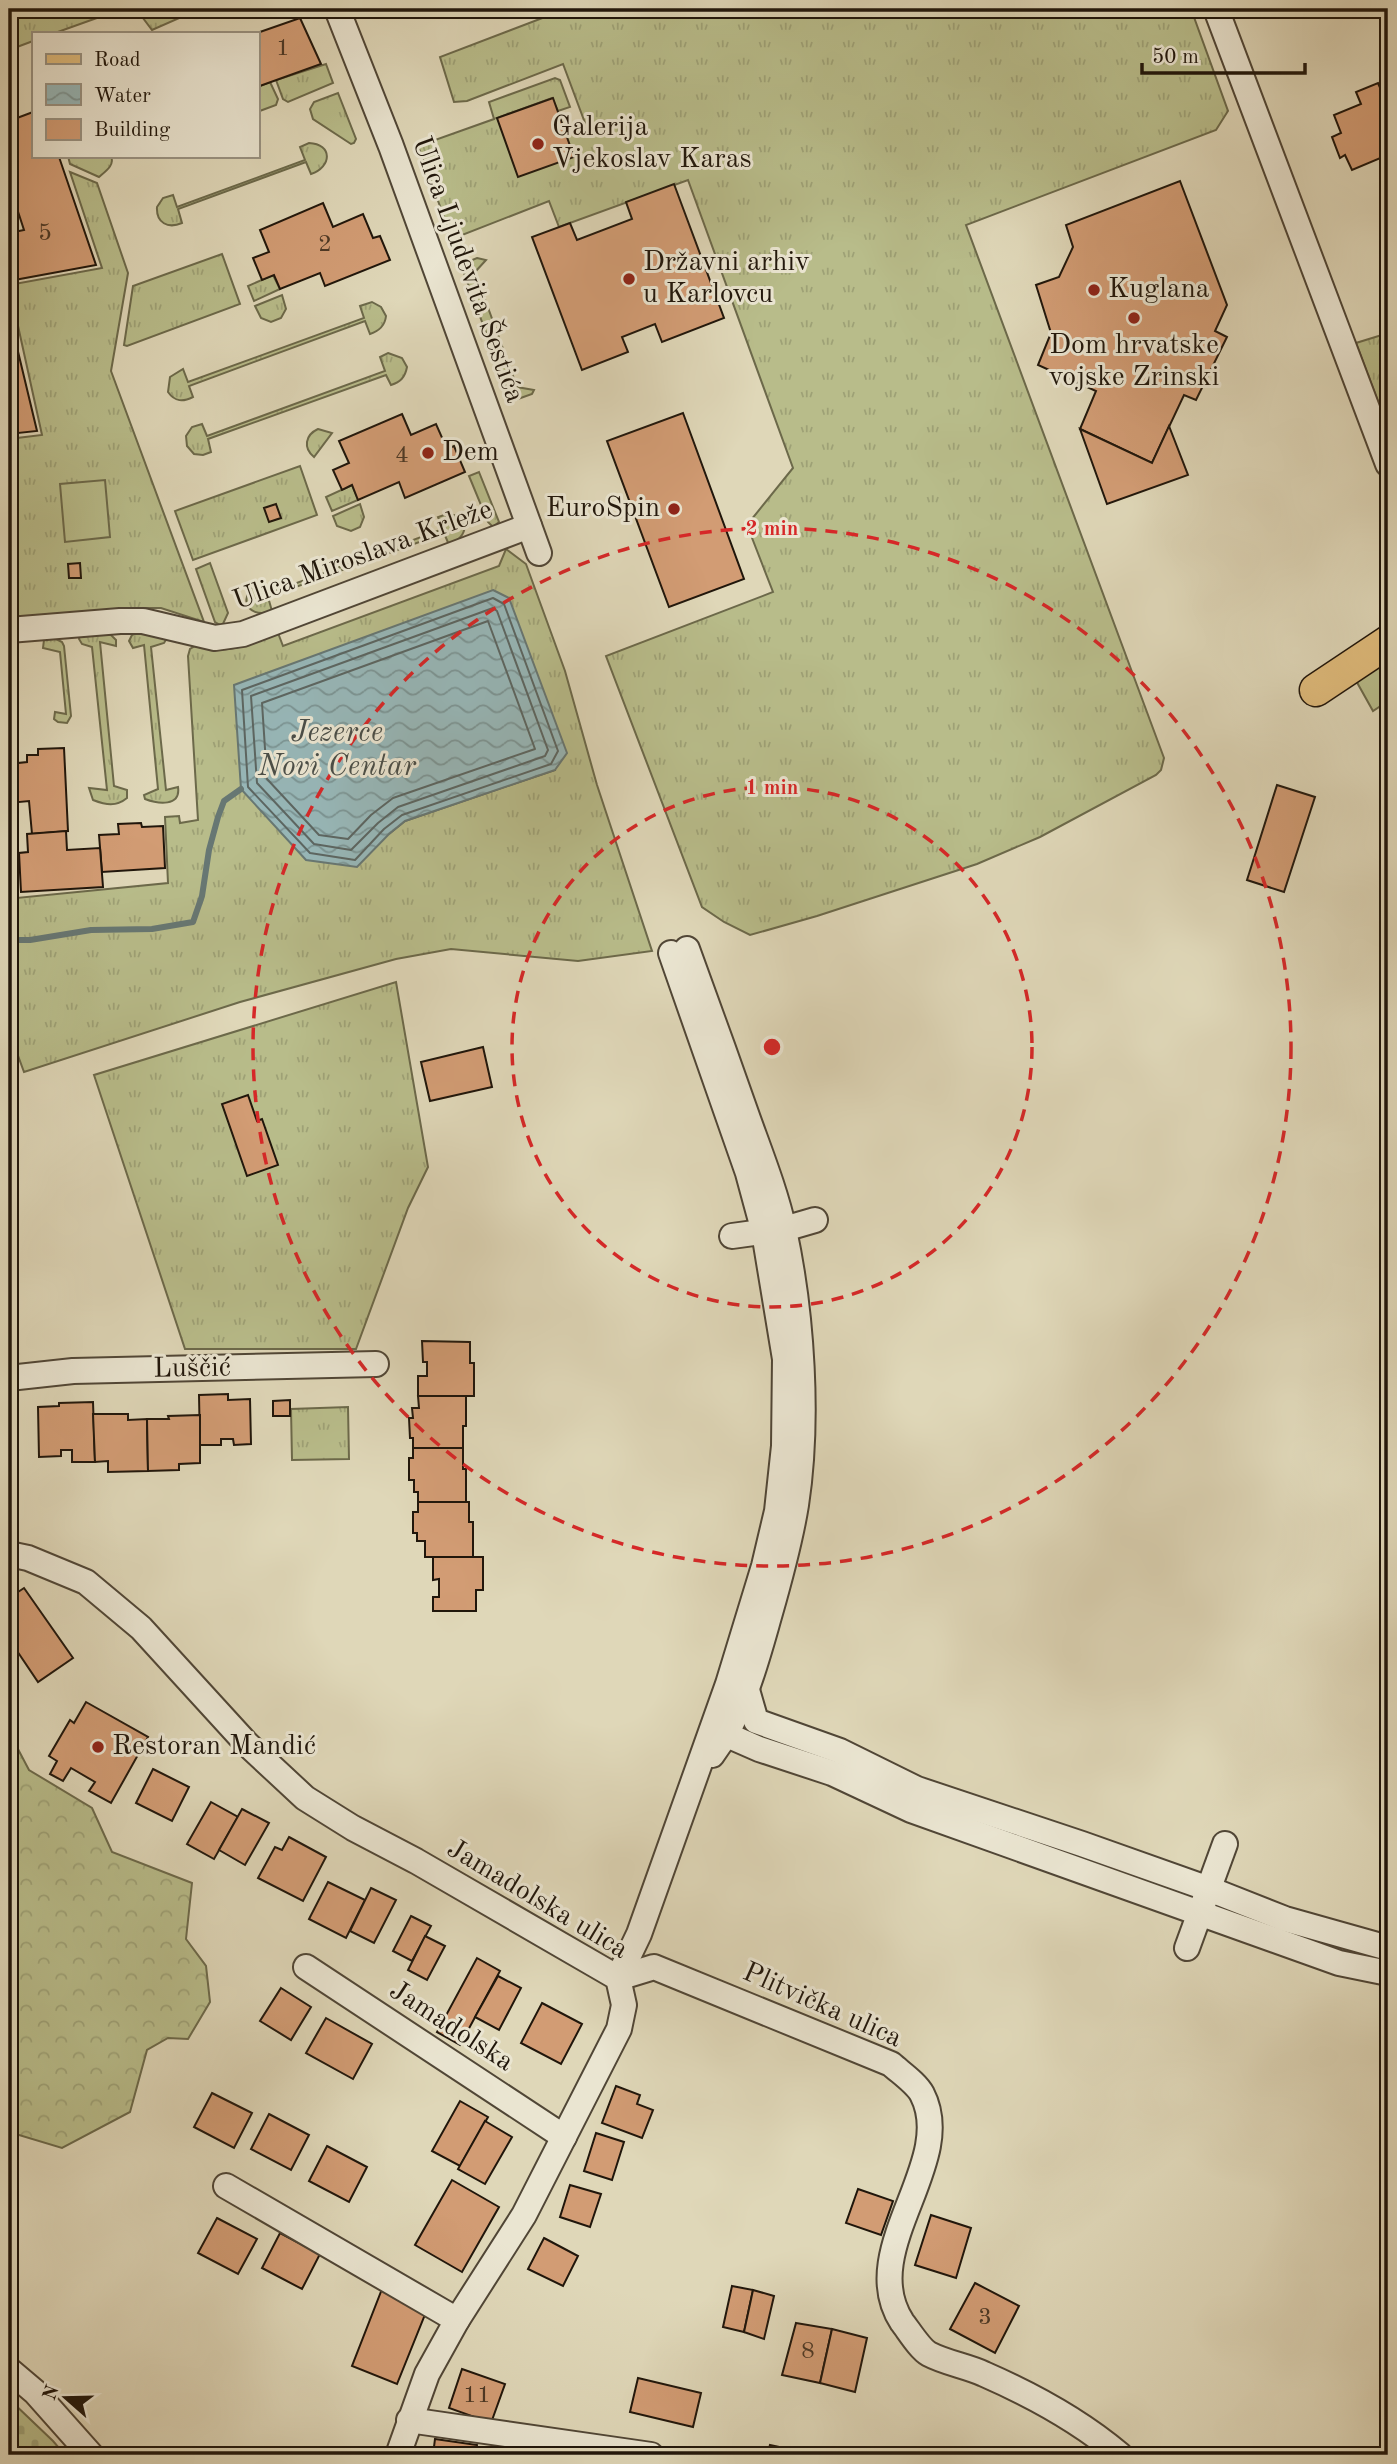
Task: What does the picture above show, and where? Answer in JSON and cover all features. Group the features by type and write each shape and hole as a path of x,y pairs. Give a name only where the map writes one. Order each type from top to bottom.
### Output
{"main road":[{"path":"1316,690 1388,642"}],"street":[{"name":"Ulica Ljudevita Šestića","path":"337,9 391,146 539,553"},
{"path":"1216,9 1388,464"},
{"name":"Ulica Miroslava Krleže","path":"9,630 143,621 215,638 243,634 529,526"},
{"path":"679,951 748,1173 774,1231 795,1298 800,1357 802,1446 796,1505 782,1570 747,1690 727,1735 696,1775"},
{"path":"732,1236 774,1231 815,1220"},
{"path":"618,1978 639,1934 719,1709 764,1566 777,1511 785,1359 774,1231"},
{"name":"Luščić","path":"9,1378 73,1371 376,1364"},
{"name":"Jamadolska ulica","path":"9,1554 28,1558 95,1590 141,1628 247,1744 305,1798 618,1978 624,2005 619,2029 524,2215 457,2320 427,2374 398,2455"},
{"path":"747,1690 756,1721"},
{"path":"719,1709 727,1735 759,1749 832,1773 911,1810 1205,1901 1286,1919 1388,1948"},
{"path":"727,1735 756,1721 840,1751 917,1789 1205,1901 1339,1963 1388,1973"},
{"path":"1186,1948 1226,1844"},
{"name":"Jamadolska","path":"306,1967 564,2137"},
{"name":"Plitvička ulica","path":"618,1978 654,1967 891,2064 921,2092 929,2116 931,2139 894,2246 889,2296 902,2320 927,2353 983,2373 1050,2407 1120,2455"},
{"path":"226,2186 457,2320"},
{"path":"9,2370 35,2392 91,2455"},
{"path":"410,2420 651,2455"}],"green space":[{"path":"9,9 122,9 58,32 32,32 32,41 9,50"},
{"path":"155,9 192,9 193,12 152,30 140,14"},
{"path":"566,9 1191,9 1228,111 1216,130 966,225 1164,758 1161,770 1156,775 1040,837 977,864 817,916 750,935 702,907 606,656 773,592 747,525 793,468 688,180 559,227 549,201 452,239 418,146 494,119 489,102 555,78 560,80 570,107 558,111 552,98 497,118 565,131 585,123 563,64 467,101 454,102 440,57"},
{"path":"326,64 333,83 288,102 283,99 276,80"},
{"path":"270,82 278,99 276,105 259,111 259,86"},
{"path":"338,93 356,139 351,144 313,119 310,109 314,102"},
{"path":"309,143 317,144 326,151 326,161 318,171 311,174 306,162 178,209 182,223 177,225 164,223 157,213 157,207 163,198 173,195 177,207 305,160 300,147"},
{"path":"68,158 111,158 112,162 99,177 70,164"},
{"path":"70,172 97,183 128,273 111,371 204,622 161,608 132,608 9,622 9,439 42,435 9,285 102,268"},
{"path":"222,254 240,304 124,345 133,286"},
{"path":"477,258 486,260 475,272 517,387 534,390 532,394 515,400 509,395 464,273 465,263"},
{"path":"273,275 280,289 254,301 248,286"},
{"path":"282,295 286,309 281,318 271,322 261,318 255,306"},
{"path":"372,302 381,307 386,316 383,325 373,333 370,334 365,321 189,386 193,397 189,399 176,399 168,392 170,377 183,369 188,382 364,318 360,306"},
{"path":"1388,333 1388,428 1356,343"},
{"path":"388,353 402,358 407,367 403,377 394,384 391,385 386,375 208,439 211,452 203,455 194,454 187,446 186,436 192,427 202,424 207,436 385,371 380,357"},
{"path":"318,429 332,433 314,457 308,450 307,442 310,435"},
{"path":"300,466 317,515 193,560 175,511"},
{"path":"479,472 499,522 493,527 488,522 469,476"},
{"path":"105,480 110,537 65,542 60,484"},
{"path":"352,485 358,500 332,511 326,497"},
{"path":"360,504 364,517 360,527 351,531 337,526 333,516"},
{"path":"447,514 460,518 464,527 460,537 449,545 444,533 268,597 272,611 255,612 247,603 249,592 263,583 267,594 443,529 438,517"},
{"path":"506,549 526,564 565,671 597,785 652,951 578,961 451,949 396,959 240,1002 24,1072 9,1031 9,823 17,898 168,883 165,817 179,816 180,823 198,820 188,656 190,649 195,646 228,649 278,633 283,646 499,566","holes":["509,599 555,770 405,821 389,834"]},
{"path":"210,563 228,613 222,626 215,622 196,569"},
{"path":"104,632 116,640 116,646 100,642 114,786 127,790 127,798 111,804 93,800 89,788 107,790 92,647 82,644 79,639 80,636"},
{"path":"138,632 167,638 164,643 151,647 166,790 178,787 176,798 162,803 145,799 144,795 158,789 144,645 133,648 129,641 132,635"},
{"path":"52,637 64,646 71,716 67,723 54,719 55,712 66,714 60,652 43,648 44,640"},
{"path":"1388,654 1388,701 1373,711 1354,677"},
{"path":"396,982 428,1167 408,1208 356,1349 185,1349 94,1075"},
{"path":"348,1407 349,1459 292,1460 291,1409"},
{"path":"9,1732 29,1770 92,1808 112,1852 192,1883 186,1939 206,1966 210,2002 188,2039 168,2038 147,2050 130,2112 62,2148 9,2132"},
{"path":"9,2399 53,2441 65,2455 9,2455"}],"water":[{"name":"Jezerce Novi Centar","path":"493,590 509,598 567,753 555,770 405,821 357,867 306,860 241,789 234,685"}],"building":[{"path":"300,18 321,64 259,86 259,32"},
{"path":"1378,83 1381,90 1388,87 1388,163 1385,156 1352,170 1345,155 1340,158 1332,137 1341,133 1334,115 1361,104 1356,92"},
{"name":"Galerija Vjekoslav Karas","path":"553,98 574,157 518,177 497,118"},
{"path":"32,112 32,158 59,158 96,265 9,281 9,233 24,230 9,184 9,121"},
{"name":"Dom hrvatske vojske Zrinski","path":"1180,181 1227,305 1215,331 1227,337 1196,400 1184,395 1152,463 1080,429 1096,391 1038,365 1051,333 1036,285 1059,277 1073,247 1066,225"},
{"name":"Državni arhiv u Karlovcu","path":"674,184 724,318 662,342 655,324 622,337 628,352 582,370 532,237 570,223 577,240 632,219 626,202"},
{"path":"323,203 333,227 363,214 373,238 380,236 390,260 325,286 320,273 280,289 274,275 262,280 253,258 269,252 260,230"},
{"path":"9,314 37,431 9,434"},
{"path":"683,413 744,579 669,607 607,441"},
{"path":"402,414 411,435 436,424 447,449 454,446 465,472 405,498 399,482 358,500 352,485 342,490 333,470 349,463 339,441"},
{"path":"1169,426 1188,475 1107,504 1080,429 1152,463"},
{"path":"276,504 281,518 269,522 264,508"},
{"path":"80,563 81,578 69,578 68,564"},
{"path":"64,748 68,831 32,834 29,801 9,803 9,764 27,762 27,755 38,755 38,749"},
{"path":"1277,785 1315,797 1284,892 1247,880"},
{"path":"141,823 142,827 163,826 165,868 102,872 99,835 119,834 118,824"},
{"path":"66,831 67,850 100,848 103,887 21,892 19,853 28,852 27,834"},
{"path":"483,1047 492,1087 430,1101 421,1062"},
{"path":"248,1095 257,1121 262,1119 278,1165 247,1176 222,1104"},
{"path":"422,1341 470,1342 470,1363 474,1363 474,1396 418,1396 418,1376 427,1376"},
{"path":"228,1394 228,1400 250,1399 251,1444 234,1445 233,1439 221,1439 221,1445 200,1445 199,1395"},
{"path":"418,1396 466,1396 463,1448 413,1448 409,1418 413,1418 412,1408 419,1408"},
{"path":"290,1400 290,1416 273,1416 273,1401"},
{"path":"93,1402 95,1462 72,1462 72,1450 61,1450 61,1456 39,1457 38,1407"},
{"path":"93,1414 128,1414 128,1420 147,1419 148,1471 108,1472 108,1461 95,1462"},
{"path":"200,1415 200,1463 179,1464 179,1470 148,1471 147,1419"},
{"path":"413,1448 463,1448 466,1502 418,1502 418,1492 414,1492 414,1480 409,1480 409,1458 413,1458"},
{"path":"418,1502 469,1502 469,1522 473,1522 473,1557 425,1557 425,1541 417,1541 417,1533 413,1533 413,1512 418,1512"},
{"path":"433,1557 483,1557 483,1590 476,1590 476,1611 433,1611 433,1597 439,1597 439,1579 433,1580"},
{"path":"24,1588 73,1658 38,1682 9,1639 9,1598"},
{"name":"Restoran Mandić","path":"86,1702 148,1737 111,1803 89,1791 95,1782 71,1768 63,1781 50,1774 57,1761 49,1756 70,1720 74,1723"},
{"path":"153,1769 189,1787 172,1821 136,1803"},
{"path":"211,1802 238,1817 214,1859 187,1844"},
{"path":"242,1809 269,1823 245,1865 219,1850"},
{"path":"289,1837 326,1857 303,1901 258,1878 275,1847 282,1850"},
{"path":"328,1882 365,1900 346,1938 309,1919"},
{"path":"371,1888 396,1900 374,1943 350,1931"},
{"path":"411,1916 431,1926 412,1961 393,1951"},
{"path":"425,1936 445,1946 427,1980 408,1970"},
{"path":"477,1958 500,1971 460,2045 437,2032"},
{"path":"498,1976 521,1988 499,2030 475,2017"},
{"path":"281,1988 311,2007 291,2040 260,2021"},
{"path":"542,2003 582,2024 561,2064 521,2043"},
{"path":"326,2018 372,2044 353,2079 306,2053"},
{"path":"616,2086 640,2095 637,2104 653,2110 642,2138 602,2123"},
{"path":"212,2093 252,2113 234,2148 194,2127"},
{"path":"460,2101 488,2117 460,2166 432,2151"},
{"path":"269,2114 309,2135 291,2170 251,2149"},
{"path":"485,2121 512,2137 485,2184 458,2169"},
{"path":"596,2133 624,2142 612,2180 584,2171"},
{"path":"327,2146 367,2167 349,2202 309,2181"},
{"path":"452,2180 499,2207 462,2272 415,2245"},
{"path":"570,2185 601,2194 590,2227 560,2217"},
{"path":"858,2189 893,2201 881,2235 846,2223"},
{"path":"931,2215 971,2228 956,2278 915,2265"},
{"path":"217,2218 257,2239 238,2274 198,2253"},
{"path":"280,2233 320,2254 302,2289 262,2268"},
{"path":"544,2238 578,2256 563,2286 528,2269"},
{"path":"975,2283 1019,2306 995,2353 950,2329"},
{"path":"732,2286 753,2290 744,2332 723,2327"},
{"path":"382,2289 428,2307 397,2384 352,2366"},
{"path":"753,2290 774,2296 764,2339 744,2332"},
{"path":"796,2323 832,2329 820,2383 782,2375"},
{"path":"832,2329 867,2338 855,2392 820,2383"},
{"path":"462,2369 505,2384 491,2423 449,2408"},
{"path":"638,2378 701,2393 693,2427 630,2412"},
{"path":"435,2439 477,2445 475,2455 433,2455"},
{"path":"770,2445 807,2453 767,2455"},
{"path":"500,2447 540,2452 540,2455 498,2455"}],"waterway":[{"path":"9,940 30,940 91,930 152,929 193,922 202,896 209,850 218,817 224,801 241,789"}],"place":[{"name":"Galerija Vjekoslav Karas","path":"538,144"},
{"name":"Državni arhiv u Karlovcu","path":"629,279"},
{"name":"Kuglana","path":"1094,290"},
{"name":"Dom hrvatske vojske Zrinski","path":"1134,318"},
{"name":"Dem","path":"428,453"},
{"name":"EuroSpin","path":"674,509"},
{"name":"Restoran Mandić","path":"98,1747"}]}
